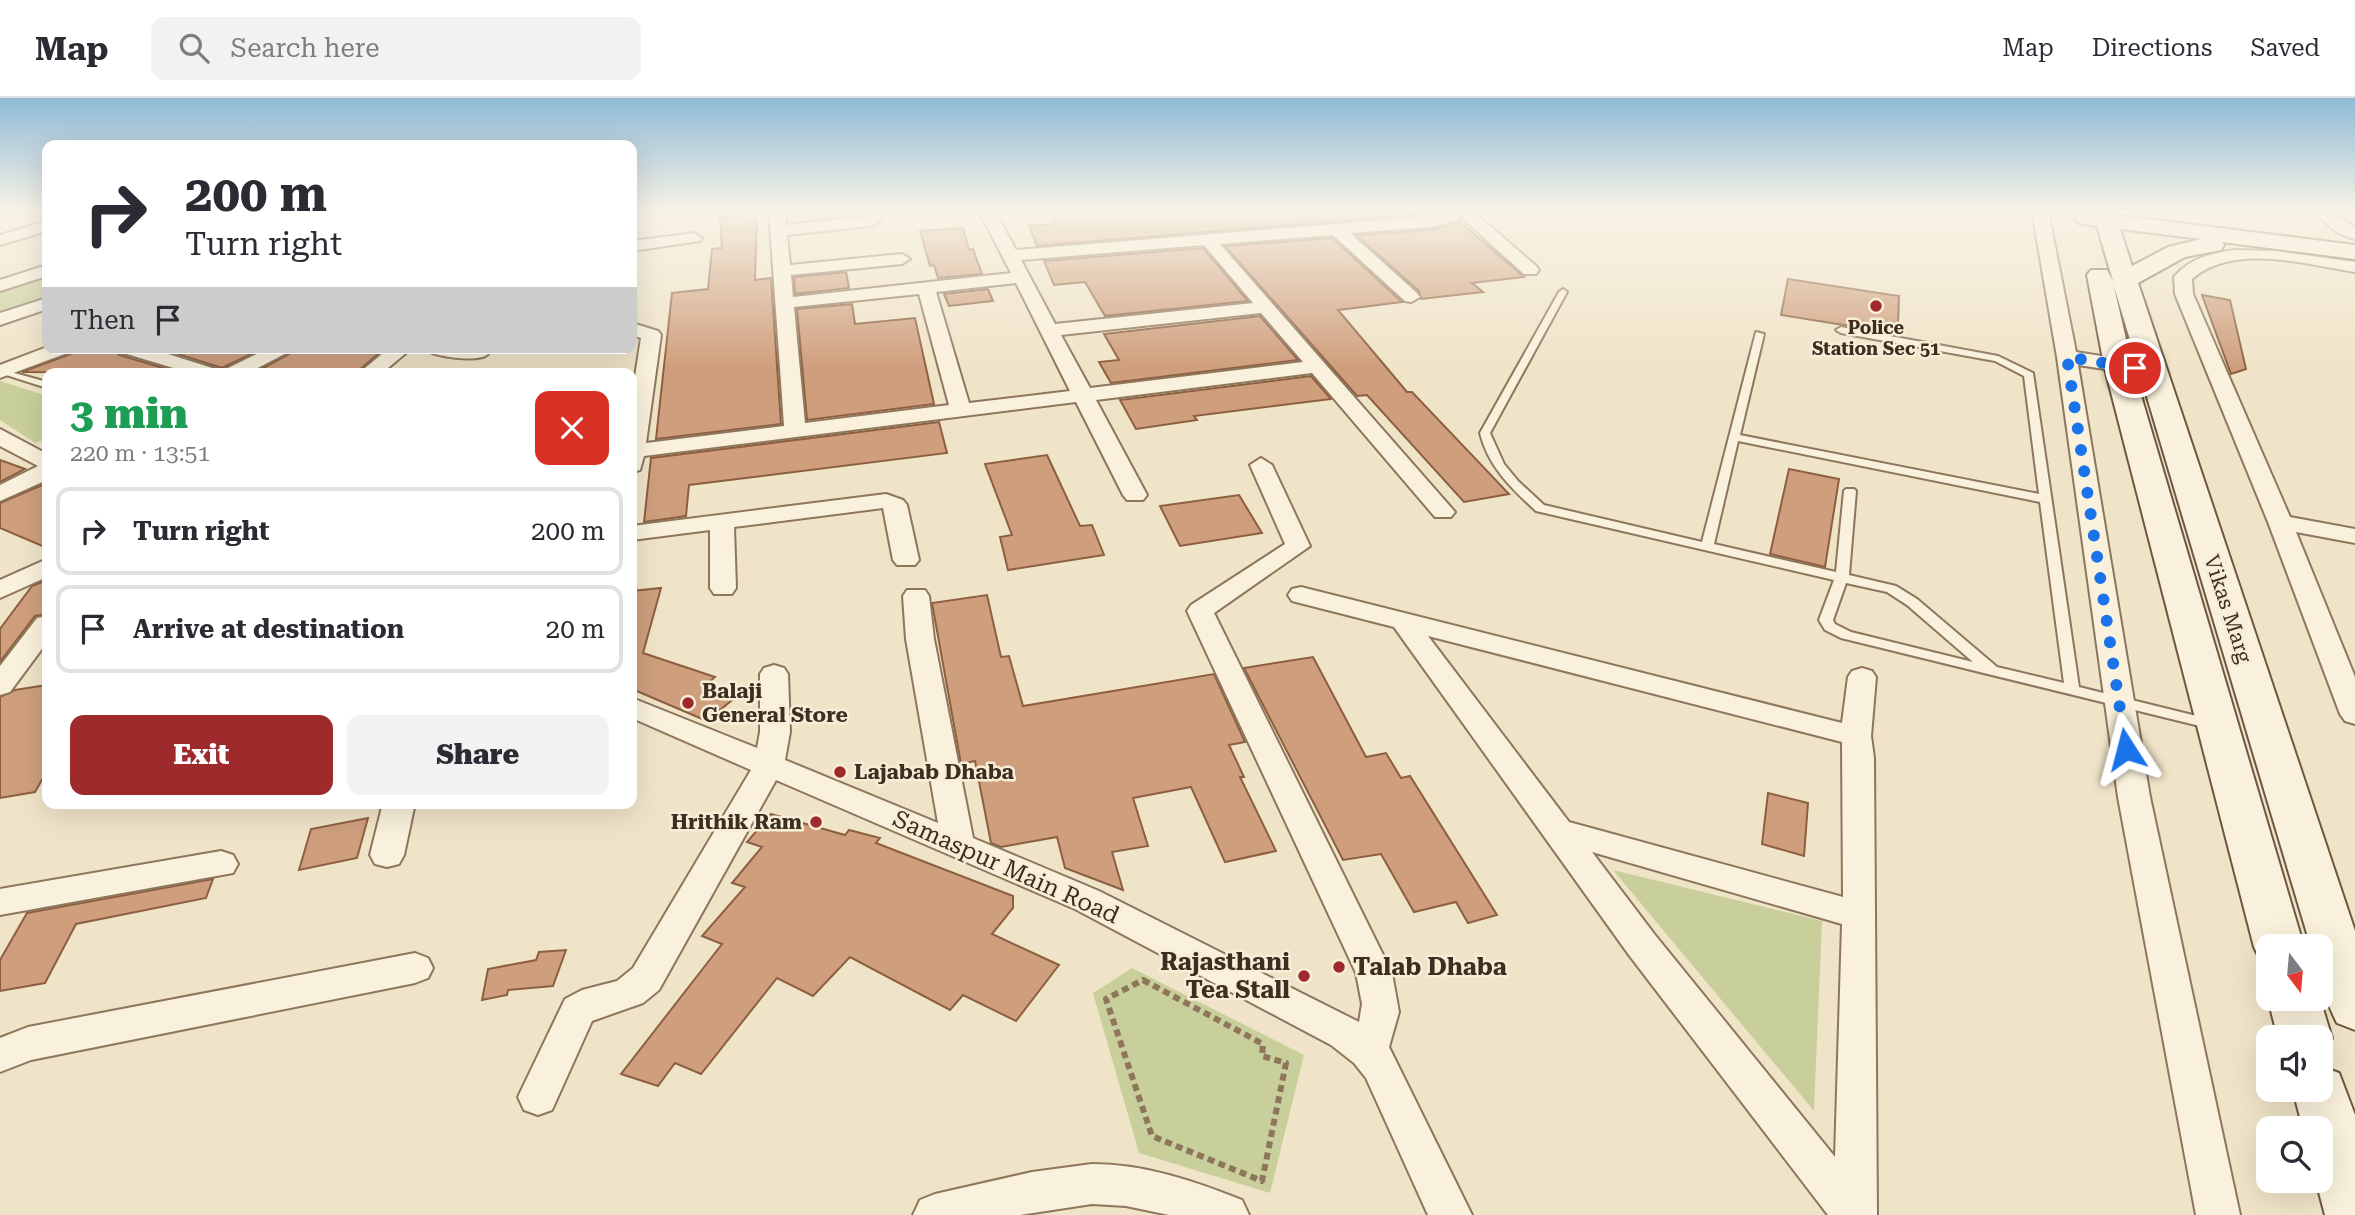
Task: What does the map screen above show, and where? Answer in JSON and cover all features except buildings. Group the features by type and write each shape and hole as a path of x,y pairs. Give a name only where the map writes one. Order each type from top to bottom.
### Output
{"main road":[{"name":"Vikas Marg","path":"2108,263 2135,368 2217,726 2275,934"},
{"name":"Vikas Marg","path":"2116,263 2124,282 2135,368 2355,1008"},
{"path":"2124,282 2149,263"},
{"path":"2323,1102 2355,1215"}],"street":[{"path":"781,263 795,431"},
{"path":"782,271 861,263"},
{"path":"1013,263 1052,330 1135,495"},
{"path":"1228,263 1443,512"},
{"path":"1374,263 1411,297"},
{"path":"1522,263 1530,270"},
{"path":"2050,263 2067,357 2134,797 2218,1215"},
{"path":"2203,263 2183,277 2184,293 2280,522 2355,713"},
{"path":"2322,263 2355,267"},
{"path":"0,286 42,272"},
{"path":"0,273 23,278"},
{"path":"785,303 1020,277"},
{"path":"926,287 961,411"},
{"path":"0,320 42,305"},
{"path":"1052,330 1267,307"},
{"path":"637,331 650,335 638,391"},
{"path":"2,371 47,354"},
{"path":"148,354 196,368"},
{"path":"242,368 273,354"},
{"path":"282,368 300,354"},
{"path":"376,368 394,354"},
{"path":"2067,357 2135,368"},
{"path":"637,457 795,431 1318,366"},
{"path":"0,436 40,454"},
{"path":"1261,465 1298,546 1200,611 1374,974 1382,1003 1368,1051 1395,1091 1450,1215"},
{"path":"0,494 42,473"},
{"path":"637,532 886,501 895,505 906,559"},
{"path":"722,521 723,588"},
{"path":"2280,522 2355,536"},
{"path":"0,590 42,569"},
{"path":"1301,595 1856,736"},
{"path":"916,596 920,639 958,845"},
{"path":"1404,622 1555,830 1855,1215"},
{"path":"0,686 42,631"},
{"path":"538,1097 578,1010 587,1004 632,994 646,979 769,765 775,733 774,674"},
{"path":"1855,1215 1860,915 1859,758 1856,736 1862,677"},
{"name":"Samaspur Main Road","path":"637,710 1087,900 1324,1020 1368,1051"},
{"path":"387,855 398,809"},
{"path":"1555,830 1860,915"},
{"path":"0,902 221,864"},
{"path":"0,1055 27,1044 415,968"},
{"path":"934,1215 1039,1190 1095,1184 1145,1191 1227,1215"}],"lane":[{"path":"1563,292 1485,433 1488,448 1506,475 1540,508 1901,594 1993,671"},
{"path":"1841,330 1998,359 2029,375 2072,690"},
{"path":"1707,547 1759,334"},
{"path":"2,371 42,383"},
{"path":"1736,437 2045,499"},
{"path":"1850,491 1842,578 1826,620 1829,627 1846,635 2217,726"}],"path":[{"path":"1143,980 1263,1044 1262,1056 1286,1063 1262,1181 1152,1136 1106,999 1143,980"}],"green space":[{"path":"42,273 42,304 0,319 0,286"},
{"path":"0,381 42,394 42,441 35,443 0,420"},
{"path":"1613,870 1822,921 1814,1111"},
{"path":"1132,968 1304,1055 1270,1193 1139,1153 1093,993"}],"place":[{"name":"Police Station Sec 51","path":"1876,306"},
{"name":"Balaji General Store","path":"688,703"},
{"name":"Lajabab Dhaba","path":"840,772"},
{"name":"Hrithik Ram","path":"816,822"},
{"name":"Talab Dhaba","path":"1339,967"},
{"name":"Rajasthani Tea Stall","path":"1304,976"}],"route":[{"path":"2126,749 2067,357 2135,368"}]}
